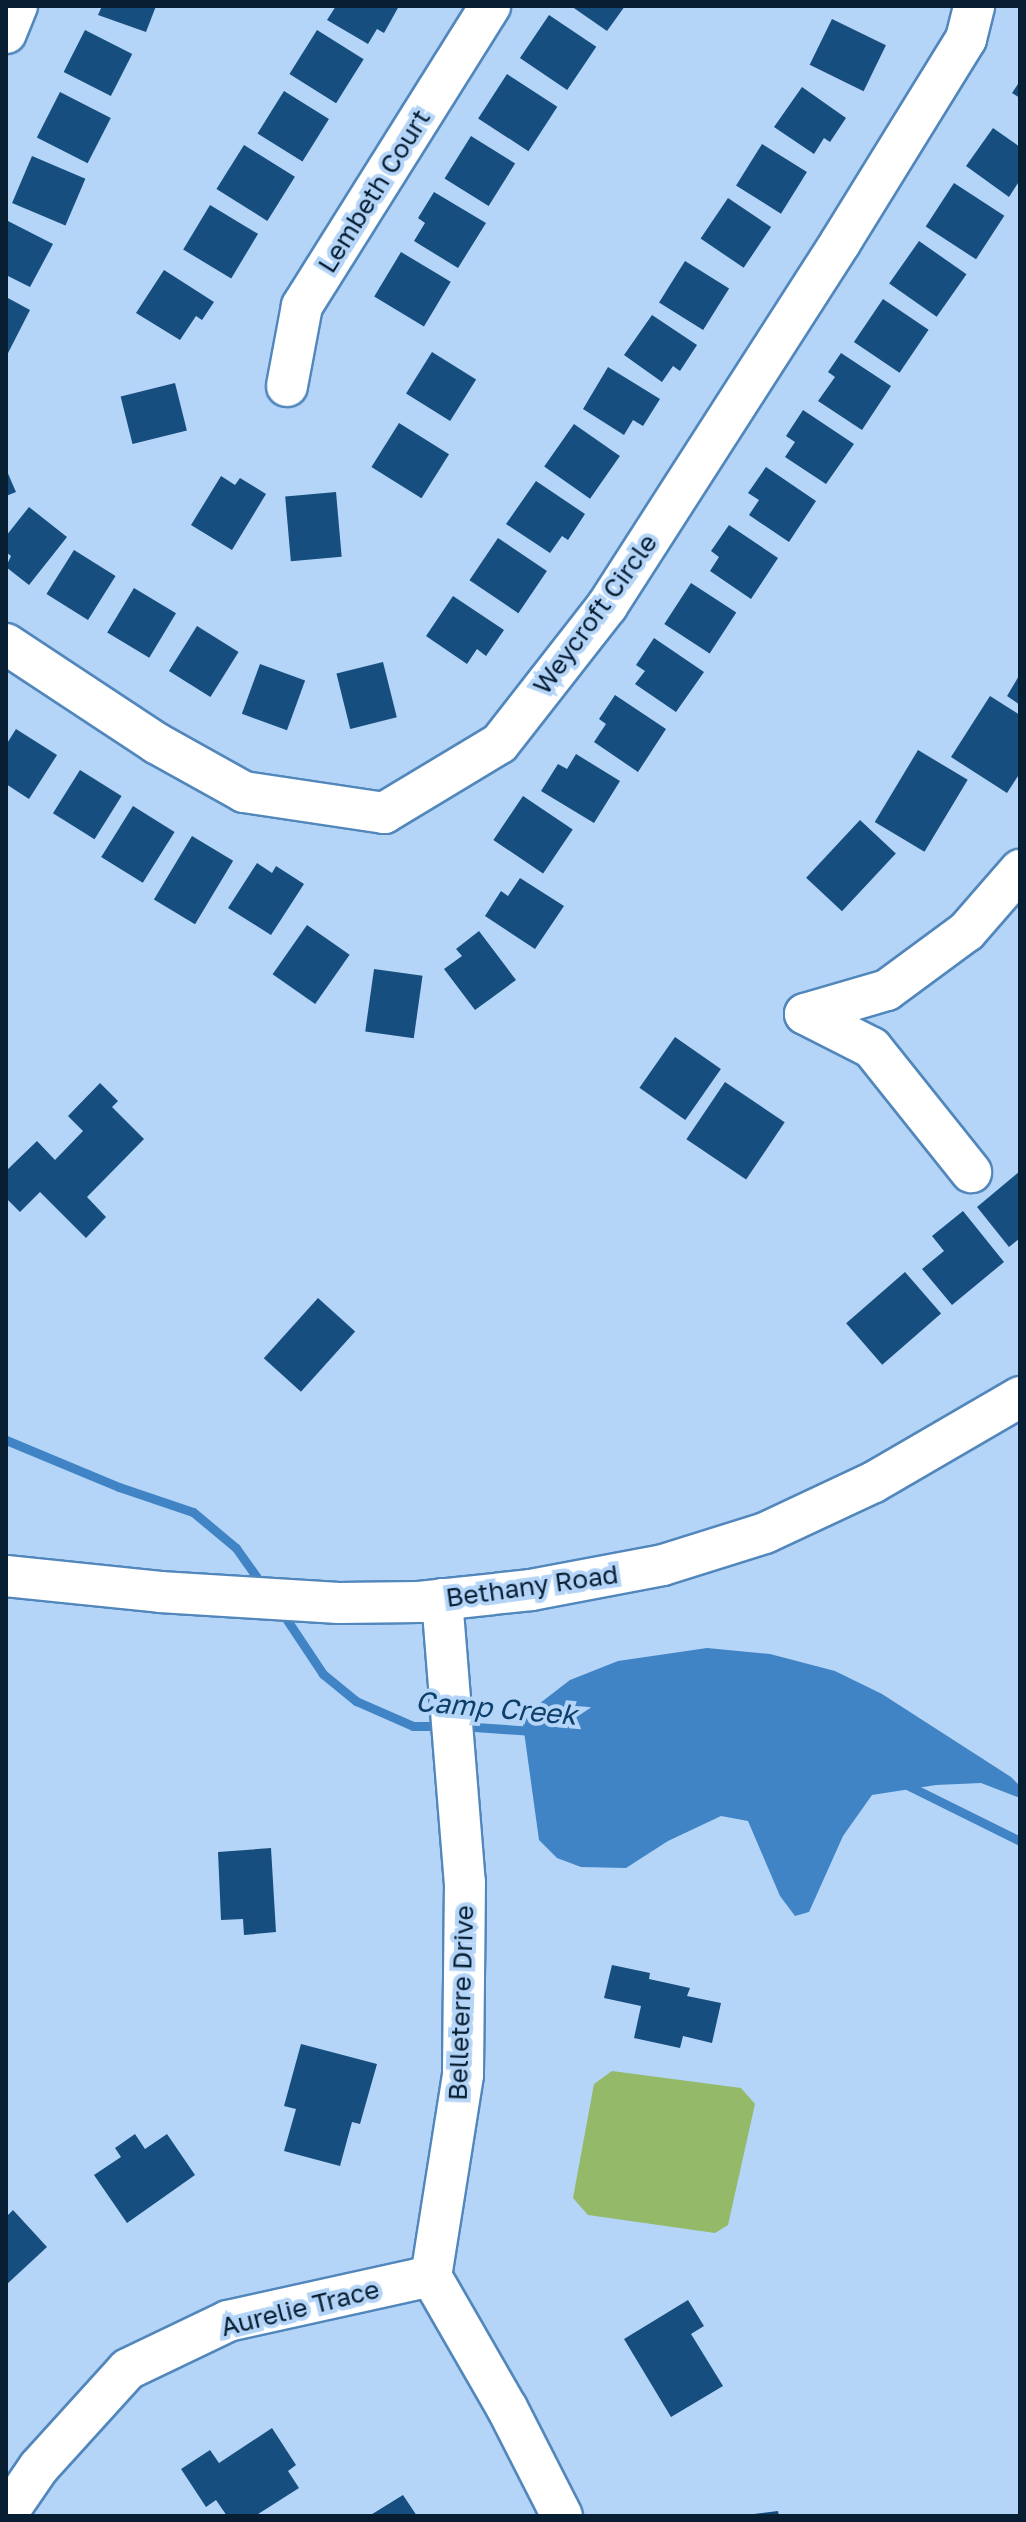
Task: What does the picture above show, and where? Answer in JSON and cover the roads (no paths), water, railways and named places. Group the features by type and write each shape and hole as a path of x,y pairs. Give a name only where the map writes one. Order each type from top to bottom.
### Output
{"street":[{"path":"6,33 17,6"},
{"name":"Lembeth Court","path":"287,386 302,306 490,6"},
{"name":"Weycroft Circle","path":"6,644 156,743 244,792 384,813 500,743 607,606 840,243 966,39 974,6"},
{"path":"971,1172 872,1048 805,1014 887,990 967,931 1020,870"},
{"name":"Bethany Road","path":"6,1576 160,1592 339,1603 442,1599 531,1590 663,1565 765,1533 874,1482 1020,1397"},
{"name":"Belleterre Drive","path":"431,2276 463,2075 465,1882 442,1599"},
{"path":"431,2276 507,2408 562,2516"},
{"name":"Aurelie Trace","path":"6,2515 39,2467 128,2369 228,2321 431,2276"}],"water":[{"path":"707,1648 770,1654 835,1671 882,1694 1011,1777 1020,1786 1020,1798 981,1783 936,1785 872,1795 843,1836 809,1912 795,1916 780,1896 748,1821 721,1816 668,1841 626,1868 581,1867 557,1858 539,1840 522,1717 570,1680 618,1661"}],"waterway":[{"name":"Camp Creek","path":"6,1440 119,1487 193,1512 236,1548 263,1586"},
{"name":"Camp Creek","path":"281,1611 323,1674 356,1701 413,1726 441,1726"},
{"name":"Camp Creek","path":"460,1726 533,1731"},
{"name":"Camp Creek","path":"905,1784 1020,1841"}]}
